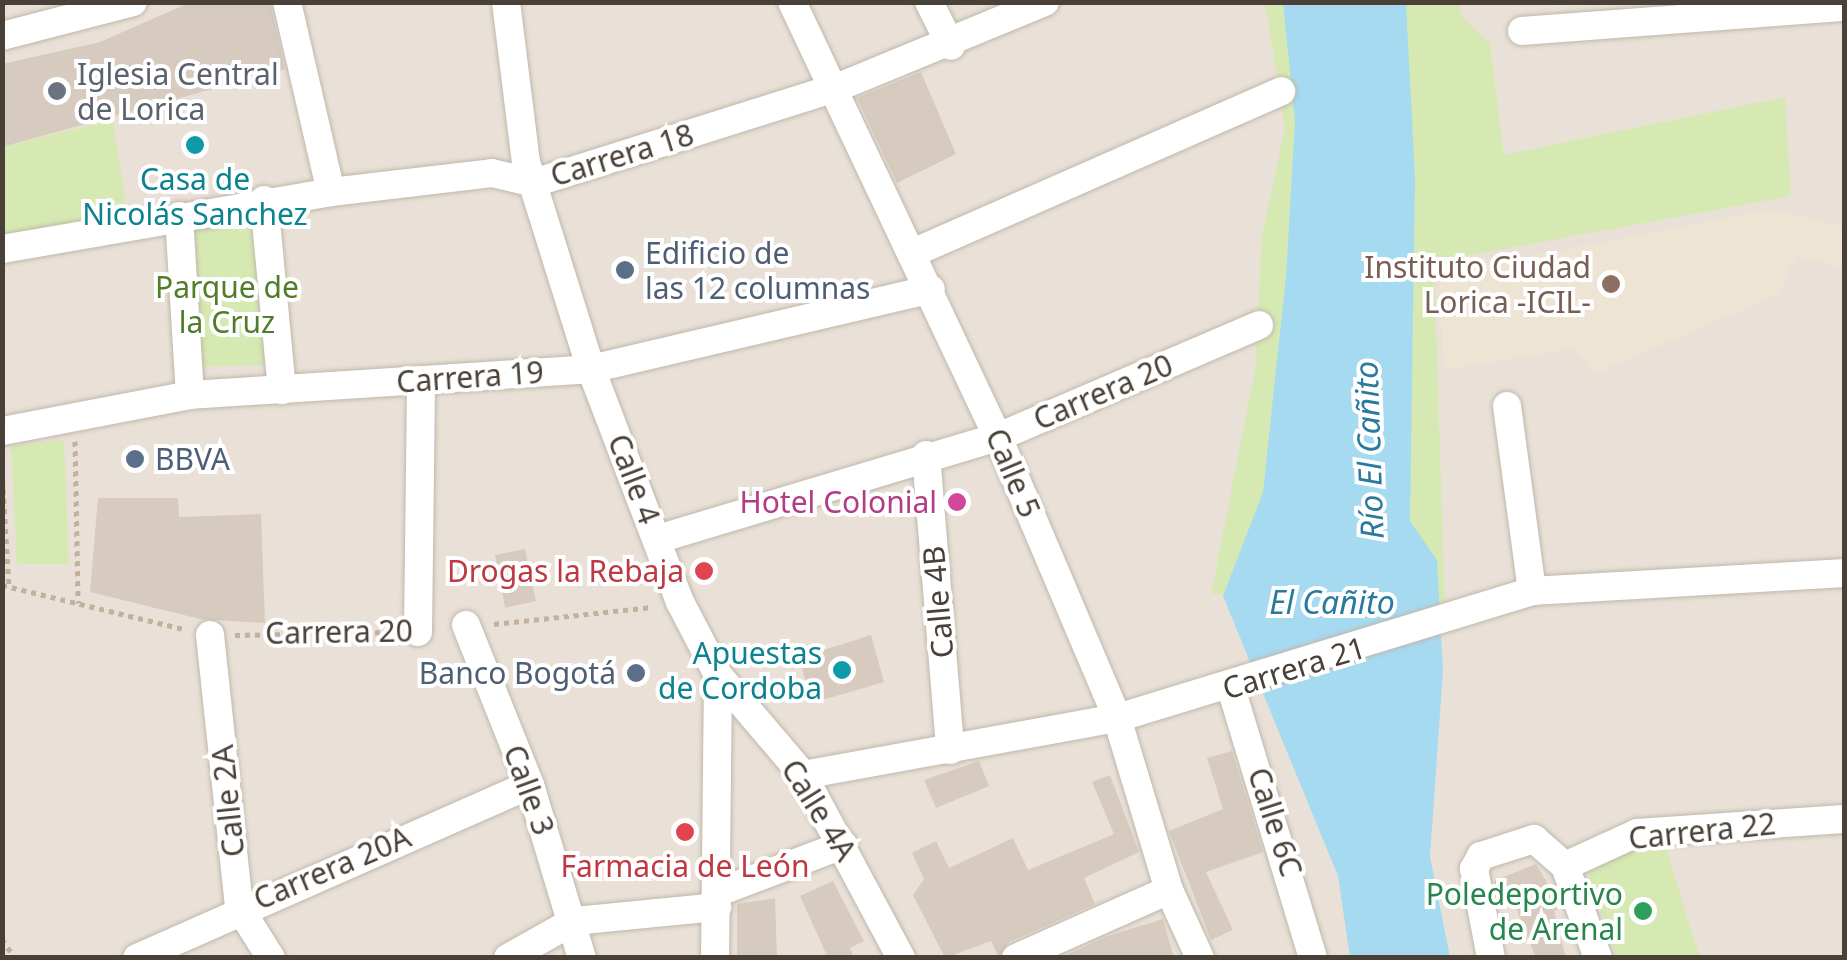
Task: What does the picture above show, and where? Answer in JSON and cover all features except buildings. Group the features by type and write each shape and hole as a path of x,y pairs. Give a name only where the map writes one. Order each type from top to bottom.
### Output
{"street":[{"path":"2,36 67,13 134,2"},
{"path":"287,2 330,192"},
{"name":"Calle 4","path":"506,2 534,183 592,369 680,602 718,675 715,958"},
{"name":"Calle 5","path":"792,2 915,252 998,437 1117,718 1169,890 1200,958"},
{"path":"929,2 951,46"},
{"name":"Carrera 18","path":"2,249 264,200 492,173 534,183 836,88 951,46 1045,2"},
{"path":"1522,31 1844,7"},
{"path":"915,252 1280,91"},
{"path":"264,200 282,390"},
{"path":"179,216 190,395"},
{"name":"Carrera 19","path":"2,431 75,412 190,395 592,369 931,289"},
{"name":"Carrera 20","path":"658,539 926,455 998,437 1258,325"},
{"path":"418,632 421,380"},
{"path":"1506,406 1532,591"},
{"name":"Calle 4B","path":"926,455 950,750"},
{"name":"Carrera 21","path":"803,775 1117,718 1235,687 1532,591 1844,573"},
{"name":"Calle 3","path":"466,625 530,785 582,958"},
{"name":"Calle 2A","path":"210,635 239,907 271,958"},
{"name":"Calle 4A","path":"718,675 803,775 902,958"},
{"name":"Calle 6C","path":"1235,687 1313,958"},
{"name":"Carrera 20A","path":"137,958 239,907 530,785"},
{"name":"Carrera 22","path":"1565,866 1637,832 1844,819"},
{"path":"1490,958 1472,886 1481,856 1517,842 1552,845 1565,866 1598,958"},
{"path":"508,958 574,922 718,900 843,845"},
{"path":"1016,958 1169,890"}],"path":[{"path":"75,412 78,603"},
{"path":"2,469 6,586"},
{"name":"Carrera 20","path":"6,586 210,635 418,632"},
{"path":"466,625 680,602"},
{"path":"2,939 15,958"}],"shaded area":[{"path":"3,3 1844,3 1844,957 3,957"},
{"name":"Instituto Ciudad Lorica -ICIL-","path":"1773,209 1844,227 1844,268 1796,256 1779,294 1595,374 1573,349 1444,370 1438,274"}],"green space":[{"path":"1265,3 1460,3 1461,16 1490,43 1504,155 1785,97 1791,196 1434,262 1445,608 1211,594 1255,370 1262,235 1285,128"},
{"path":"113,120 127,212 3,236 2,147"},
{"name":"Parque de la Cruz","path":"256,215 270,365 193,367 187,227"},
{"path":"64,440 69,564 17,564 11,446"},
{"name":"Poledeportivo de Arenal","path":"1663,839 1700,957 1617,957 1585,865"}],"water":[{"name":"El Cañito","path":"1283,3 1406,3 1415,178 1410,521 1437,560 1443,670 1430,857 1450,957 1350,957 1338,876 1223,596 1263,492 1286,276 1295,121"}],"place":[{"name":"Iglesia Central de Lorica","path":"57,91"},
{"name":"Casa de Nicolás Sanchez","path":"195,145"},
{"name":"Edificio de las 12 columnas","path":"625,270"},
{"name":"Instituto Ciudad Lorica -ICIL-","path":"1611,284"},
{"name":"BBVA","path":"135,459"},
{"name":"Hotel Colonial","path":"957,502"},
{"name":"Drogas la Rebaja","path":"704,571"},
{"name":"Apuestas de Cordoba","path":"842,670"},
{"name":"Banco Bogotá","path":"636,673"},
{"name":"Farmacia de León","path":"685,832"},
{"name":"Poledeportivo de Arenal","path":"1643,911"}],"water label":[{"name":"Río El Cañito","path":"1369,450"}]}
